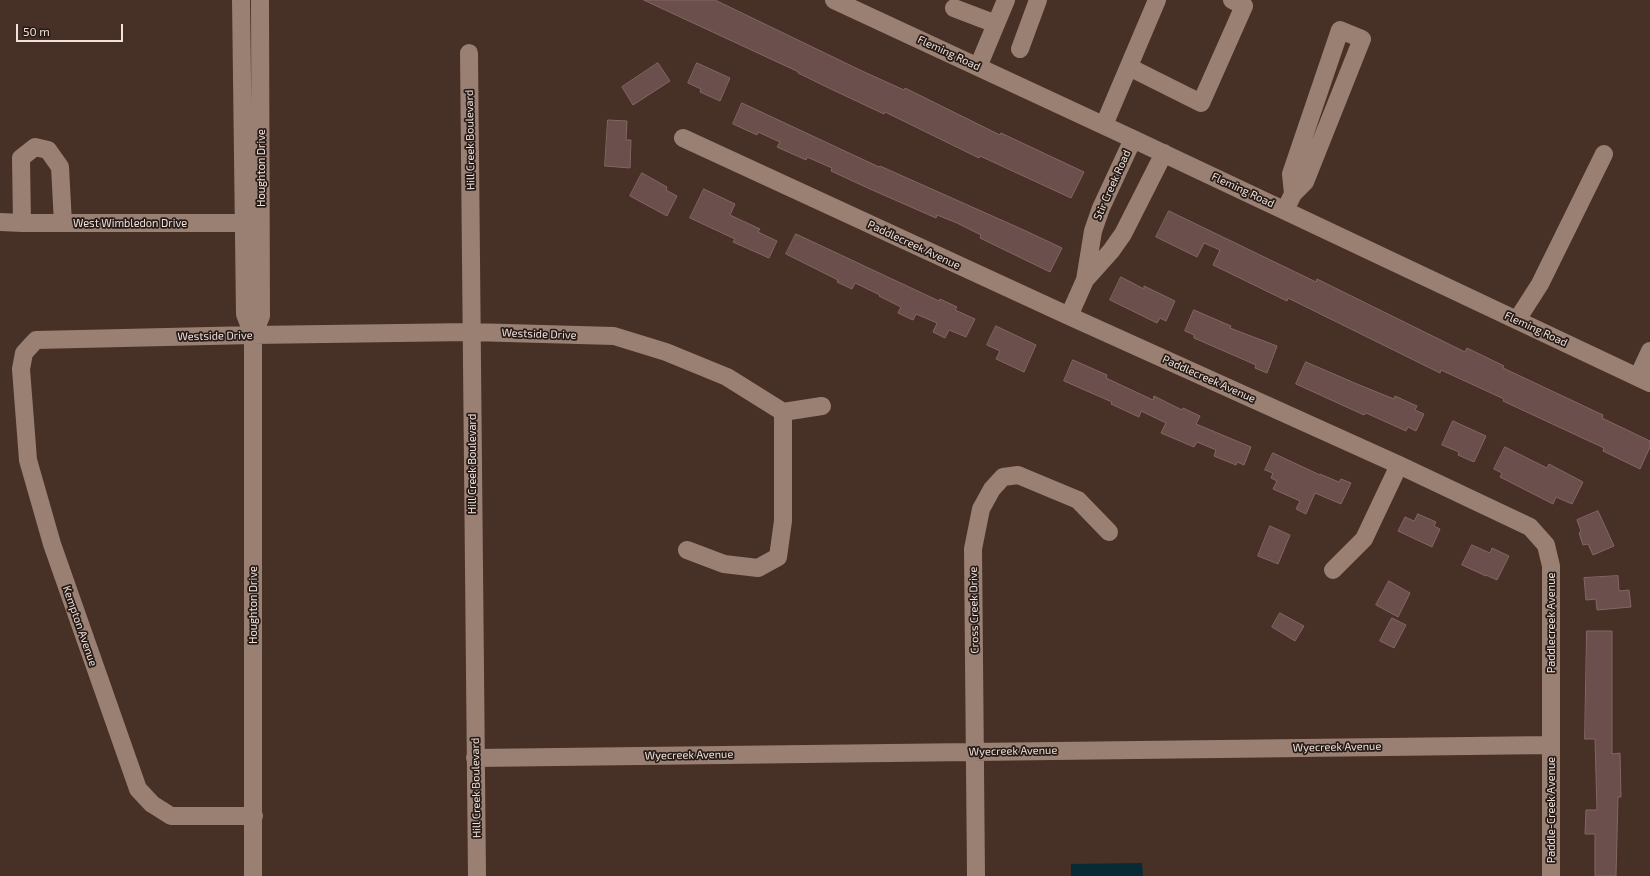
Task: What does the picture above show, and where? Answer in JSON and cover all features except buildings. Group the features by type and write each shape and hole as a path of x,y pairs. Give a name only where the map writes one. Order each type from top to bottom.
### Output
{"street":[{"name":"Houghton Drive","path":"241,0 242,103 261,316 253,335 253,876"},
{"name":"Houghton Drive","path":"252,223 260,103 260,0"},
{"name":"Fleming Road","path":"834,0 1164,153 1644,380"},
{"path":"978,67 1006,0"},
{"path":"1020,49 1038,0"},
{"path":"1104,125 1157,0"},
{"path":"1129,67 1201,103 1244,6 1232,0"},
{"path":"954,8 996,24"},
{"path":"1285,210 1293,194 1305,182 1362,39 1340,30 1291,174 1293,194"},
{"name":"Hill Creek Boulevard","path":"469,52 477,876"},
{"path":"242,103 260,103"},
{"name":"Paddlecreek Avenue","path":"683,138 1069,316 1399,465 1530,527 1546,544 1551,566 1551,745"},
{"name":"Stir Creek Road","path":"1069,316 1085,280 1093,231 1101,208 1133,139"},
{"path":"22,223 21,158 35,147 48,150 60,167 63,223"},
{"name":"Stir Creek Road","path":"1085,280 1111,251 1123,234 1164,153"},
{"path":"1517,320 1540,284 1604,154"},
{"name":"West Wimbledon Drive","path":"0,222 252,223"},
{"name":"Westside Drive","path":"36,340 471,332 614,336 666,352 727,377 783,412"},
{"name":"Kempton Avenue","path":"36,340 24,353 21,369 28,460 52,544 138,789 152,804 171,816 254,816"},
{"path":"1644,380 1650,351"},
{"path":"687,550 724,564 758,568 778,557 783,521 783,412 822,406"},
{"path":"1333,570 1364,539 1399,465"},
{"name":"Cross Creek Drive","path":"976,876 973,549 981,509 992,489 1003,478 1018,475 1078,500 1109,532"},
{"name":"Wyecreek Avenue","path":"475,758 1551,745"},
{"name":"Paddle-Creek Avenue","path":"1551,745 1551,876"}],"water":[{"path":"1142,863 1143,876 1071,876 1071,864"}]}
